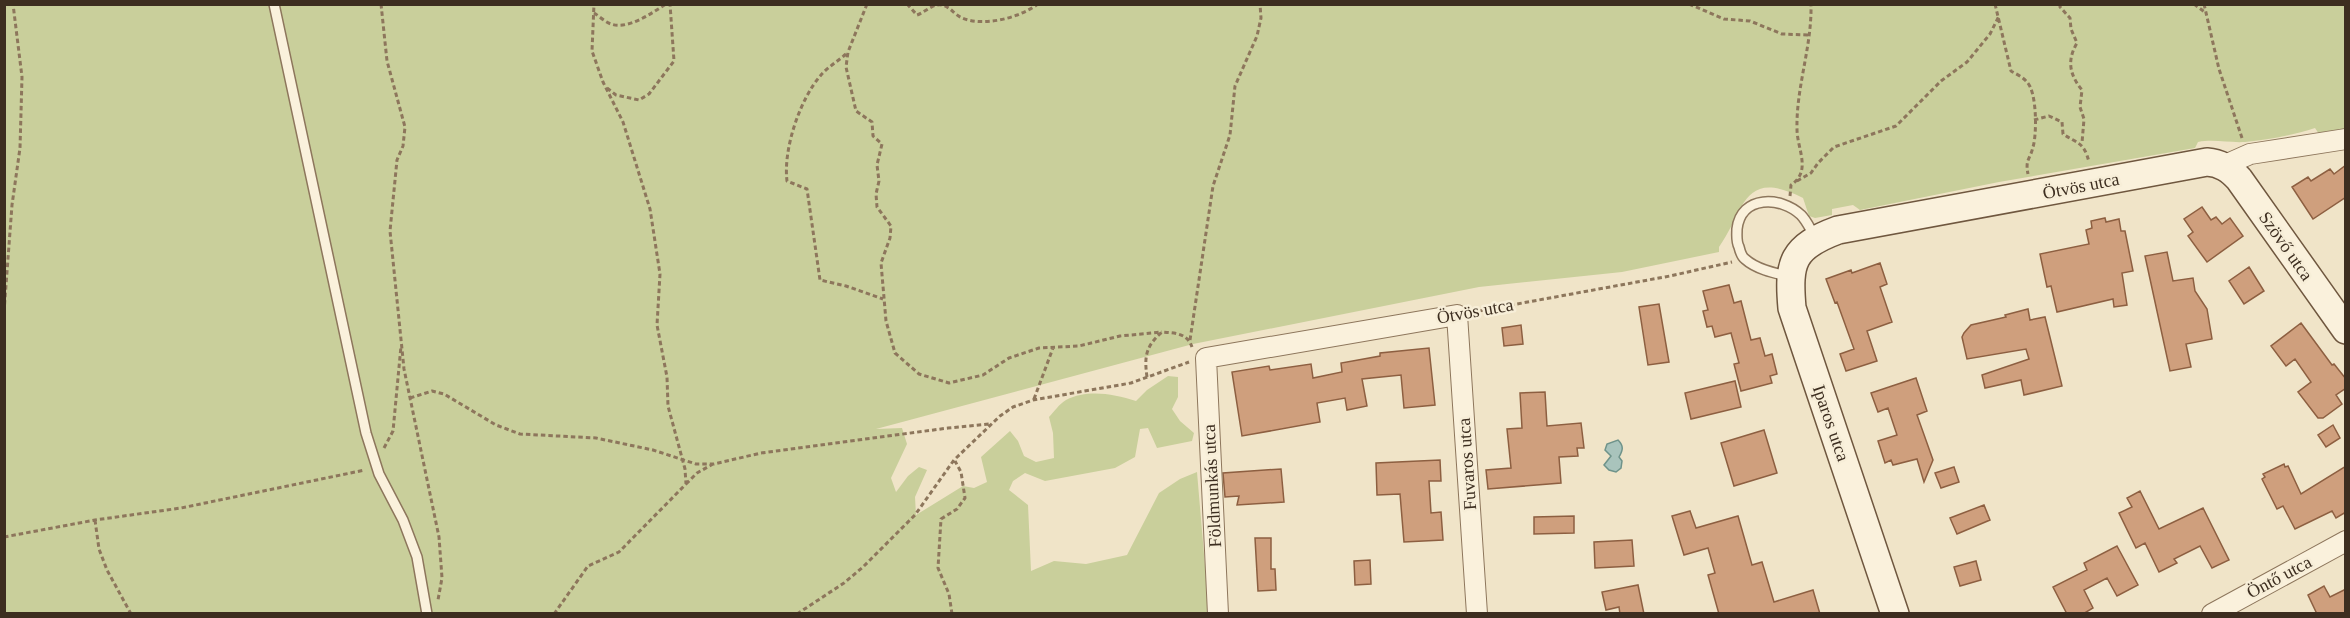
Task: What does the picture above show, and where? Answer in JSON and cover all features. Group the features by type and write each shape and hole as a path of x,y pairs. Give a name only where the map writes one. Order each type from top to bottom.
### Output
{"street":[{"name":"Ötvös utca","path":"1816,238 1838,230 2207,162 2223,166 2250,154 2346,139"},
{"name":"Szövő utca","path":"2223,166 2239,179 2346,330"},
{"name":"Iparos utca","path":"1816,238 1795,262 1790,277 1792,308 1895,614"},
{"name":"Ötvös utca","path":"1202,359 1456,315"},
{"name":"Fuvaros utca","path":"1456,315 1477,614"},
{"name":"Földmunkás utca","path":"1202,359 1218,614"},
{"name":"Öntő utca","path":"2212,614 2346,541"}],"lane":[{"path":"274,4 366,433 376,463 403,520 417,557 427,614"},
{"path":"1790,277 1770,272 1744,259 1736,241 1738,223 1746,209 1757,202 1775,202 1789,207 1803,216 1816,238"}],"path":[{"path":"4,312 12,205 20,148 22,77 13,4"},
{"path":"381,4 387,61 405,127 403,146 397,160 390,231 404,369 439,537 442,578 437,605"},
{"path":"594,4 592,51 606,88 623,122 650,209 660,274 657,325 667,377 668,406 685,469 686,484"},
{"path":"594,13 611,24 623,25 645,17 668,4 674,61 649,94 639,100 616,96 606,88"},
{"path":"797,614 844,583 863,567 915,515 954,460 989,424 1013,407 1034,400 1131,383 1167,368 1202,359 1190,340 1179,333 1162,332 1120,336 1079,346 1039,348 1009,358 983,375 949,383 919,374 895,354 886,321 881,274 881,262 890,238 891,226 877,207 876,194 879,181 877,165 882,144 873,136 872,122 856,111 846,67 848,52 867,4"},
{"path":"907,4 917,15 936,5 947,6 962,18 988,21 1016,17 1038,4"},
{"path":"1190,340 1213,186 1230,135 1235,86 1257,36 1261,18 1260,4"},
{"path":"1689,4 1724,19 1750,21 1782,34 1810,34"},
{"path":"1797,181 1803,166 1797,131 1810,34 1811,4"},
{"path":"1995,4 2011,71 2027,82 2033,91 2033,147 2026,165 2032,195"},
{"path":"2060,4 2070,18 2071,29 2077,43 2071,53 2069,63 2074,81 2082,90 2080,107 2084,119 2082,143 2094,183"},
{"path":"2194,4 2206,13"},
{"path":"2204,4 2219,69 2238,129"},
{"path":"1789,207 1791,185 1811,173 1834,147 1896,126 1941,81 1967,62 1990,34 1999,16"},
{"path":"848,52 821,75 810,91 797,119 789,146 786,174 788,181 807,189 820,280 884,299"},
{"path":"2034,120 2049,116 2062,122 2063,134 2082,143"},
{"name":"Ötvös utca","path":"1456,315 1670,276 1744,259"},
{"path":"1147,377 1144,357 1154,339 1162,332"},
{"path":"4,537 95,520 180,508 373,469 393,431 402,338"},
{"path":"1034,400 1053,348"},
{"path":"410,398 432,391 444,394 496,425 520,434 596,438 653,450 696,464 714,464 761,453 989,424"},
{"path":"952,614 949,594 938,568 941,519 957,509 965,498 961,472 954,460"},
{"path":"554,614 588,566 619,552 697,473 714,464"},
{"path":"95,520 99,549 107,570 131,614"}],"green space":[{"path":"4,5 2345,5 2345,129 2319,134 2315,128 2281,137 2245,142 2198,142 2195,148 1999,182 1860,210 1853,205 1832,209 1832,215 1815,218 1809,216 1803,198 1783,190 1768,188 1756,190 1741,208 1719,247 1719,252 1622,272 1479,287 1193,344 876,429 902,428 907,444 891,478 896,492 908,476 919,467 927,470 915,497 916,515 963,486 974,488 987,482 981,457 1010,431 1018,441 1024,456 1036,462 1054,458 1053,433 1049,417 1066,400 1083,395 1101,394 1136,401 1147,390 1168,376 1178,377 1178,397 1172,409 1180,421 1194,433 1192,441 1157,448 1148,428 1140,429 1135,457 1115,468 1045,481 1025,473 1013,481 1009,490 1028,505 1031,571 1054,561 1086,564 1127,555 1159,493 1180,479 1197,472 1209,613 5,613"}],"water":[{"path":"1618,440 1622,446 1619,457 1622,461 1621,468 1616,472 1604,465 1611,456 1605,450 1607,444"}],"building":[{"path":"2346,165 2346,197 2313,219 2292,187 2308,177 2311,181 2330,169 2334,174"},
{"path":"2202,207 2211,220 2216,217 2222,224 2230,218 2243,236 2207,262 2188,236 2193,232 2184,219"},
{"path":"2105,218 2106,222 2119,219 2121,231 2125,231 2133,271 2122,273 2127,305 2114,307 2113,299 2057,312 2051,286 2047,287 2040,254 2089,244 2086,230 2092,228 2091,221"},
{"path":"2167,252 2173,281 2193,278 2195,291 2207,309 2212,339 2186,344 2191,367 2170,371 2145,256"},
{"path":"1880,263 1887,284 1880,287 1892,322 1867,331 1877,361 1846,371 1840,354 1854,349 1826,279"},
{"path":"2249,267 2264,291 2244,304 2229,281"},
{"path":"1729,285 1734,303 1741,301 1751,340 1760,338 1765,356 1772,354 1777,374 1770,376 1772,383 1741,391 1734,364 1739,363 1731,333 1715,337 1712,326 1707,327 1703,311 1708,310 1703,291"},
{"path":"1659,304 1669,362 1648,365 1639,307"},
{"path":"2028,309 2030,320 2045,317 2062,386 2024,395 2021,380 1985,388 1982,375 2029,359 2026,349 1967,359 1962,337 1964,333 1971,325"},
{"path":"2301,323 2332,365 2334,364 2346,379 2346,388 2336,395 2342,404 2323,418 2318,418 2298,392 2311,382 2295,359 2286,366 2271,346"},
{"path":"1521,325 1523,344 1504,346 1502,328"},
{"path":"1429,348 1435,405 1404,408 1401,375 1362,379 1367,406 1347,410 1345,398 1317,403 1320,422 1242,436 1232,372 1269,366 1270,370 1311,364 1313,378 1342,372 1341,363 1380,356 1380,353"},
{"path":"1916,378 1927,411 1917,415 1933,460 1924,482 1917,459 1893,465 1891,460 1885,463 1878,441 1897,435 1888,408 1878,412 1871,393"},
{"path":"1735,381 1741,407 1691,419 1685,393"},
{"path":"1545,392 1547,426 1581,423 1584,448 1577,448 1578,456 1559,457 1561,483 1488,489 1486,470 1511,468 1507,429 1522,428 1520,393"},
{"path":"2333,425 2340,438 2326,447 2318,435"},
{"path":"1764,430 1777,473 1734,486 1721,443"},
{"path":"1440,460 1441,481 1429,481 1431,513 1441,512 1443,540 1404,542 1400,494 1377,495 1376,463"},
{"path":"2284,464 2285,467 2288,466 2301,494 2346,466 2346,512 2336,518 2332,511 2295,529 2283,506 2277,509 2262,479 2265,477 2263,474"},
{"path":"1954,467 1959,482 1941,488 1935,473"},
{"path":"1281,469 1284,502 1237,505 1239,496 1225,497 1223,473"},
{"path":"2140,491 2159,529 2203,508 2229,560 2212,568 2200,546 2174,559 2177,563 2159,572 2145,543 2136,548 2119,513 2132,507 2127,498"},
{"path":"1984,505 1990,520 1957,534 1950,518"},
{"path":"1690,511 1696,528 1738,516 1752,565 1762,562 1774,602 1813,590 1820,614 1719,614 1708,575 1715,573 1708,548 1684,555 1672,516"},
{"path":"1574,516 1574,533 1534,534 1534,517"},
{"path":"1255,538 1271,538 1271,569 1275,569 1276,590 1258,591"},
{"path":"1632,540 1634,566 1595,568 1594,542"},
{"path":"2117,546 2138,585 2117,596 2107,578 2084,590 2093,608 2083,614 2067,614 2053,587 2087,570 2084,563"},
{"path":"1370,560 1371,584 1355,585 1354,561"},
{"path":"1976,561 1981,580 1960,586 1954,567"},
{"path":"1638,585 1644,614 1620,614 1619,607 1606,610 1602,592"},
{"path":"2324,586 2330,597 2346,589 2346,614 2317,614 2308,595"}]}
